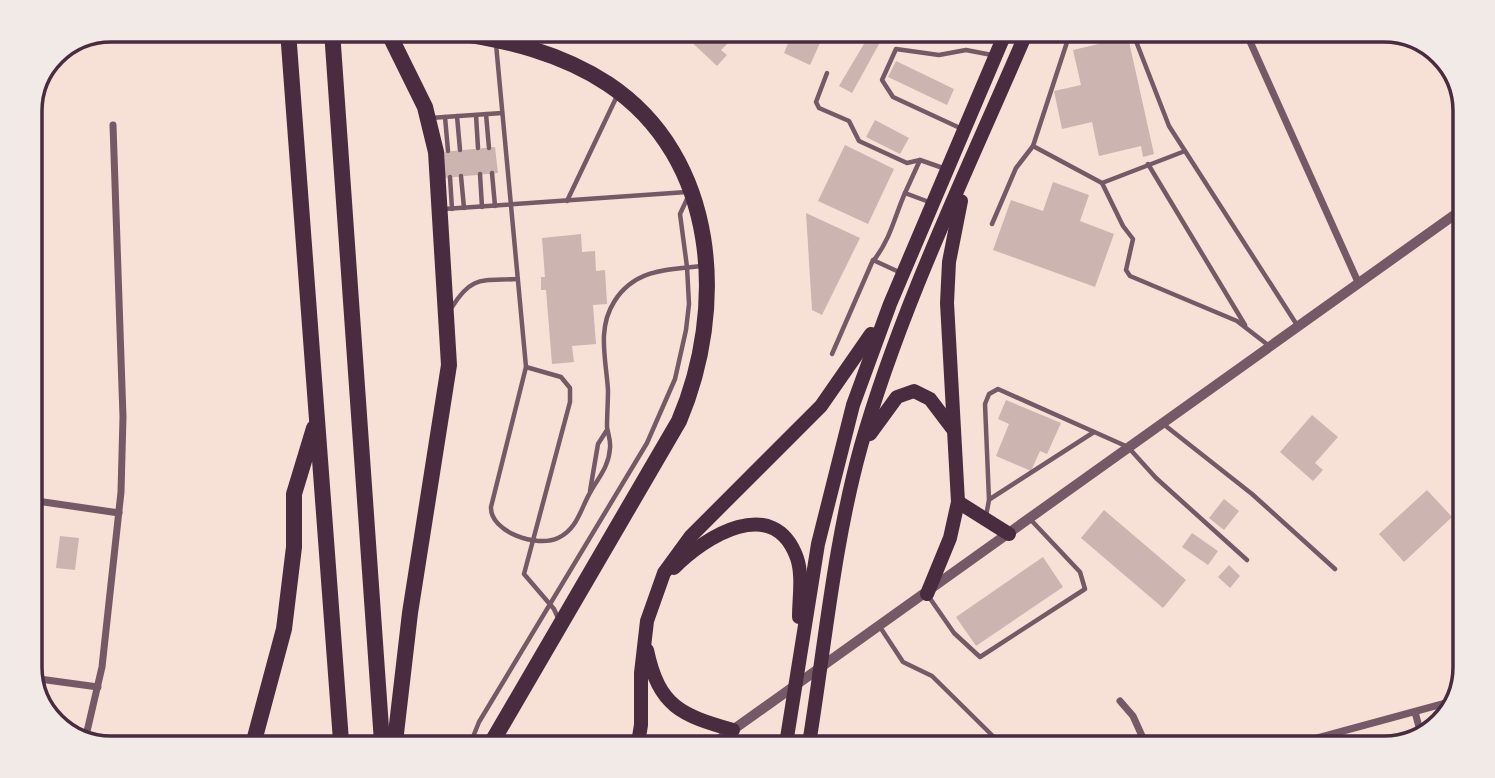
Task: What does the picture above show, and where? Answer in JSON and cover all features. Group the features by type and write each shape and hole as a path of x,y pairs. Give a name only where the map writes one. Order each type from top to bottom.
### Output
{"highway":[{"path":"289,42 341,736"},
{"path":"333,42 382,736"},
{"path":"393,42 429,118 446,209 449,365 410,613 396,736"},
{"path":"496,736 662,454 686,405 704,337 707,265 691,191 676,158 657,130 619,92 563,60 506,42"},
{"path":"787,736 818,544 837,460 861,378 890,303 1001,42"},
{"path":"810,736 844,523 861,447 895,345 1023,42"},
{"path":"927,594 950,538 958,502 952,428 953,373 948,275 967,172"},
{"path":"638,736 648,612 659,584 677,552 791,439 828,397 890,303"},
{"path":"861,447 892,402 909,392 919,392 930,398 952,428"},
{"path":"255,736 284,629 294,547 294,494 316,419"},
{"path":"958,502 1009,534"},
{"path":"659,584 691,552 720,533 750,525 780,534 795,553 799,570 799,661"},
{"path":"645,639 656,681 672,705 694,719 733,730"}],"street":[{"path":"1250,42 1358,282"},
{"path":"87,731 98,687 119,513 123,417 113,125"},
{"path":"724,736 927,594 1358,282 1453,219"},
{"path":"42,502 119,513"},
{"path":"43,679 98,687"},
{"path":"1120,701 1133,716 1142,736"},
{"path":"1333,736 1441,705"},
{"path":"1415,712 1419,726"}],"lane":[{"path":"496,42 526,367 491,512 498,526 533,539 552,540 564,534 584,509 590,492 590,476 598,444 607,429"},
{"path":"992,225 1016,168 1033,146 1067,42"},
{"path":"1136,42 1169,126 1298,326"},
{"path":"964,131 892,97 882,80 897,49 939,55 966,50 995,56"},
{"path":"827,73 816,102 820,108 849,121 859,141 907,163 920,160 948,169"},
{"path":"567,201 619,92"},
{"path":"429,118 502,113"},
{"path":"486,114 489,148"},
{"path":"476,115 478,148"},
{"path":"457,116 460,150"},
{"path":"445,117 448,151"},
{"path":"1033,146 1102,183 1123,226 1133,239 1126,270 1130,276 1246,326"},
{"path":"1102,183 1185,151"},
{"path":"832,354 873,260 890,239 891,225 920,160"},
{"path":"1148,164 1246,326 1268,346"},
{"path":"492,173 495,206"},
{"path":"480,174 482,207"},
{"path":"461,176 464,208"},
{"path":"450,177 446,209 691,191"},
{"path":"473,736 479,722 647,443 670,396 688,315 687,267 680,214 691,191"},
{"path":"905,192 933,204"},
{"path":"873,260 903,274"},
{"path":"590,492 603,476 610,448 603,331 609,310 624,287 639,276 707,265"},
{"path":"447,314 466,286 480,281 517,279"},
{"path":"526,367 561,377 569,384 571,393 524,574 550,604 560,626"},
{"path":"985,520 989,500 985,404 989,394 998,389 1128,447 1156,478 1247,561"},
{"path":"1162,422 1252,494 1335,569"},
{"path":"989,500 1095,432"},
{"path":"927,594 954,633 980,657 1086,589 1080,572 1029,519"},
{"path":"880,627 903,662 932,676 993,736"}],"building":[{"path":"692,42 729,42 721,50 727,55 717,66"},
{"path":"789,42 820,42 810,65 784,53"},
{"path":"865,42 880,42 852,93 839,86"},
{"path":"1107,42 1129,42 1154,154 1143,157 1141,146 1099,156 1092,122 1062,129 1054,91 1081,85 1073,50"},
{"path":"896,61 954,89 947,105 888,77"},
{"path":"875,120 909,138 900,154 866,137"},
{"path":"845,145 894,169 868,224 818,201"},
{"path":"495,147 498,173 444,178 442,152"},
{"path":"1053,182 1089,195 1080,221 1114,234 1095,287 993,250 1011,200 1043,211"},
{"path":"806,213 860,238 822,315 812,310"},
{"path":"581,234 582,252 595,251 596,271 605,270 607,304 593,305 596,344 572,346 574,362 552,364 546,290 541,290 541,277 545,277 542,238"},
{"path":"1006,400 1061,423 1047,454 1040,451 1031,471 996,456 1009,424 998,419"},
{"path":"1312,415 1338,437 1315,463 1323,470 1313,481 1280,452"},
{"path":"1427,490 1452,517 1404,562 1379,534"},
{"path":"1224,499 1239,511 1224,530 1209,518"},
{"path":"1104,510 1186,580 1163,608 1081,538"},
{"path":"1192,533 1218,551 1208,565 1182,547"},
{"path":"60,536 79,538 75,570 56,568"},
{"path":"1043,557 1063,587 976,646 956,617"},
{"path":"1229,565 1240,576 1230,588 1218,577"}]}
